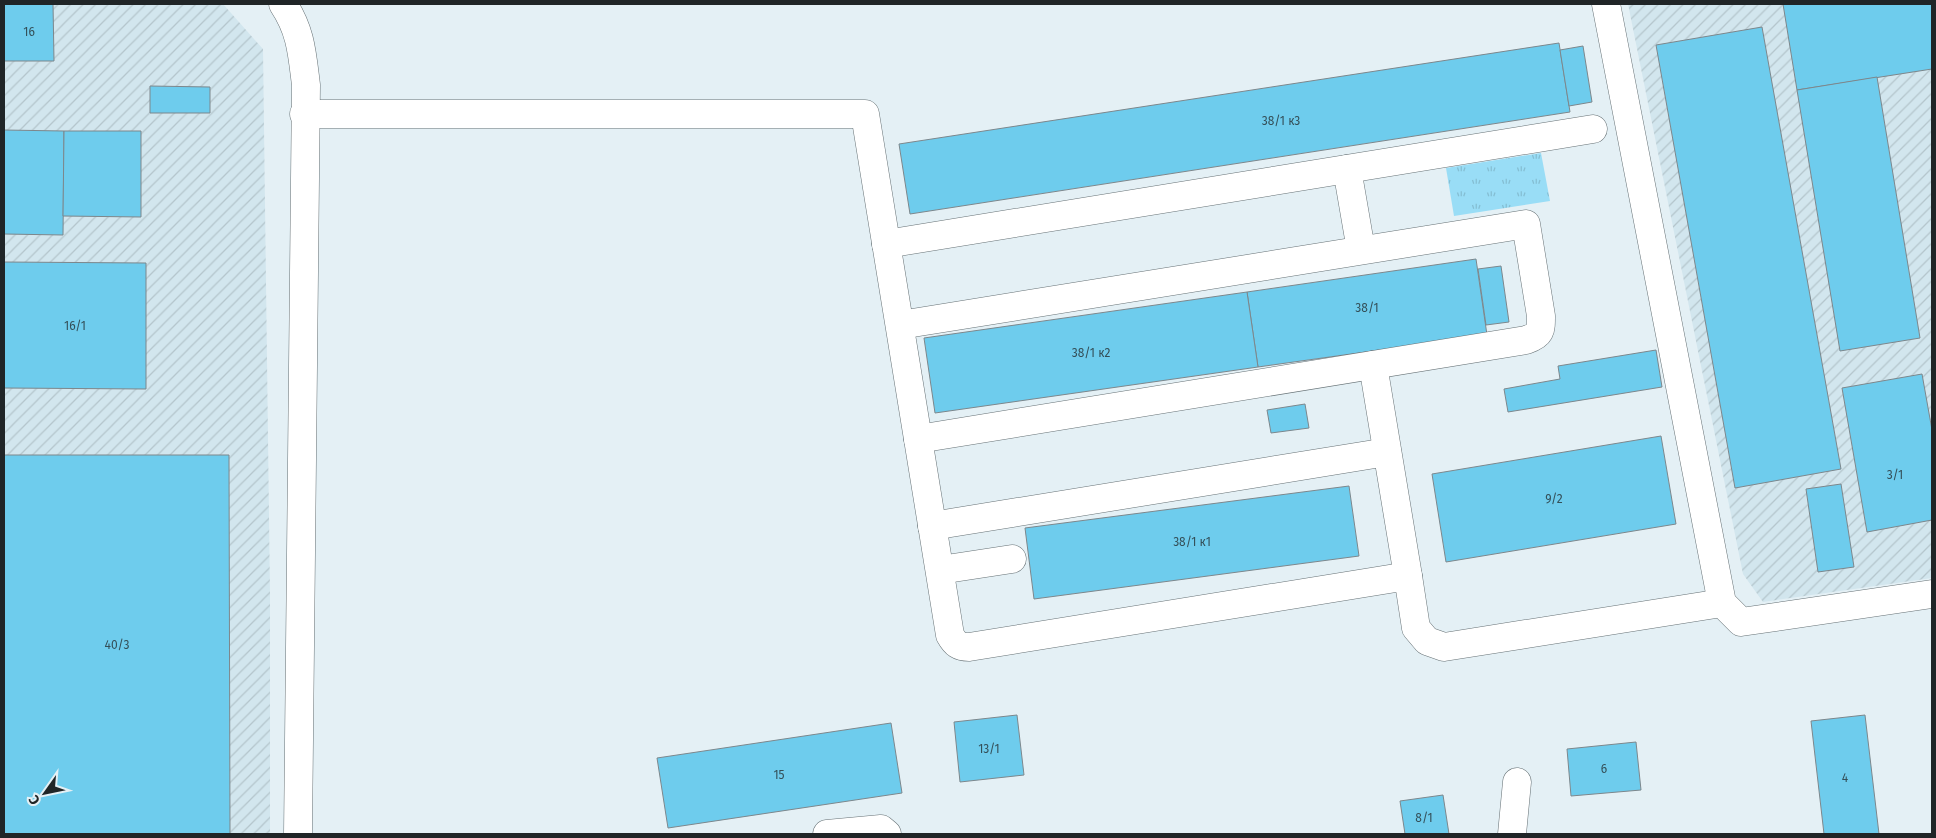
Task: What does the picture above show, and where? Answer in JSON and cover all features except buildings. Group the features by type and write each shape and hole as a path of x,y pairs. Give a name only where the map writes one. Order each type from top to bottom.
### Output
{"street":[{"path":"283,4 290,14 301,41 306,85 304,114 298,834"},
{"path":"1606,4 1722,602 1741,622 1932,594"},
{"path":"304,114 865,114 950,635 954,642 961,647 969,648 1408,576"},
{"path":"886,244 1593,130"},
{"path":"1348,169 1361,250"},
{"path":"900,325 1526,224 1541,316 1541,330 1535,337 1526,340 918,439"},
{"path":"1373,365 1416,628 1427,641 1444,647 1722,602"},
{"path":"932,526 1387,452"},
{"path":"940,570 1012,558"},
{"path":"1512,834 1517,782"},
{"path":"827,834 882,829 887,834"}],"shaded area":[{"path":"4,4 223,4 263,49 270,594 270,834 4,834"},
{"path":"1628,4 1932,4 1932,578 1763,602 1743,574"}],"green space":[{"path":"1541,153 1550,201 1454,216 1446,168"}]}
